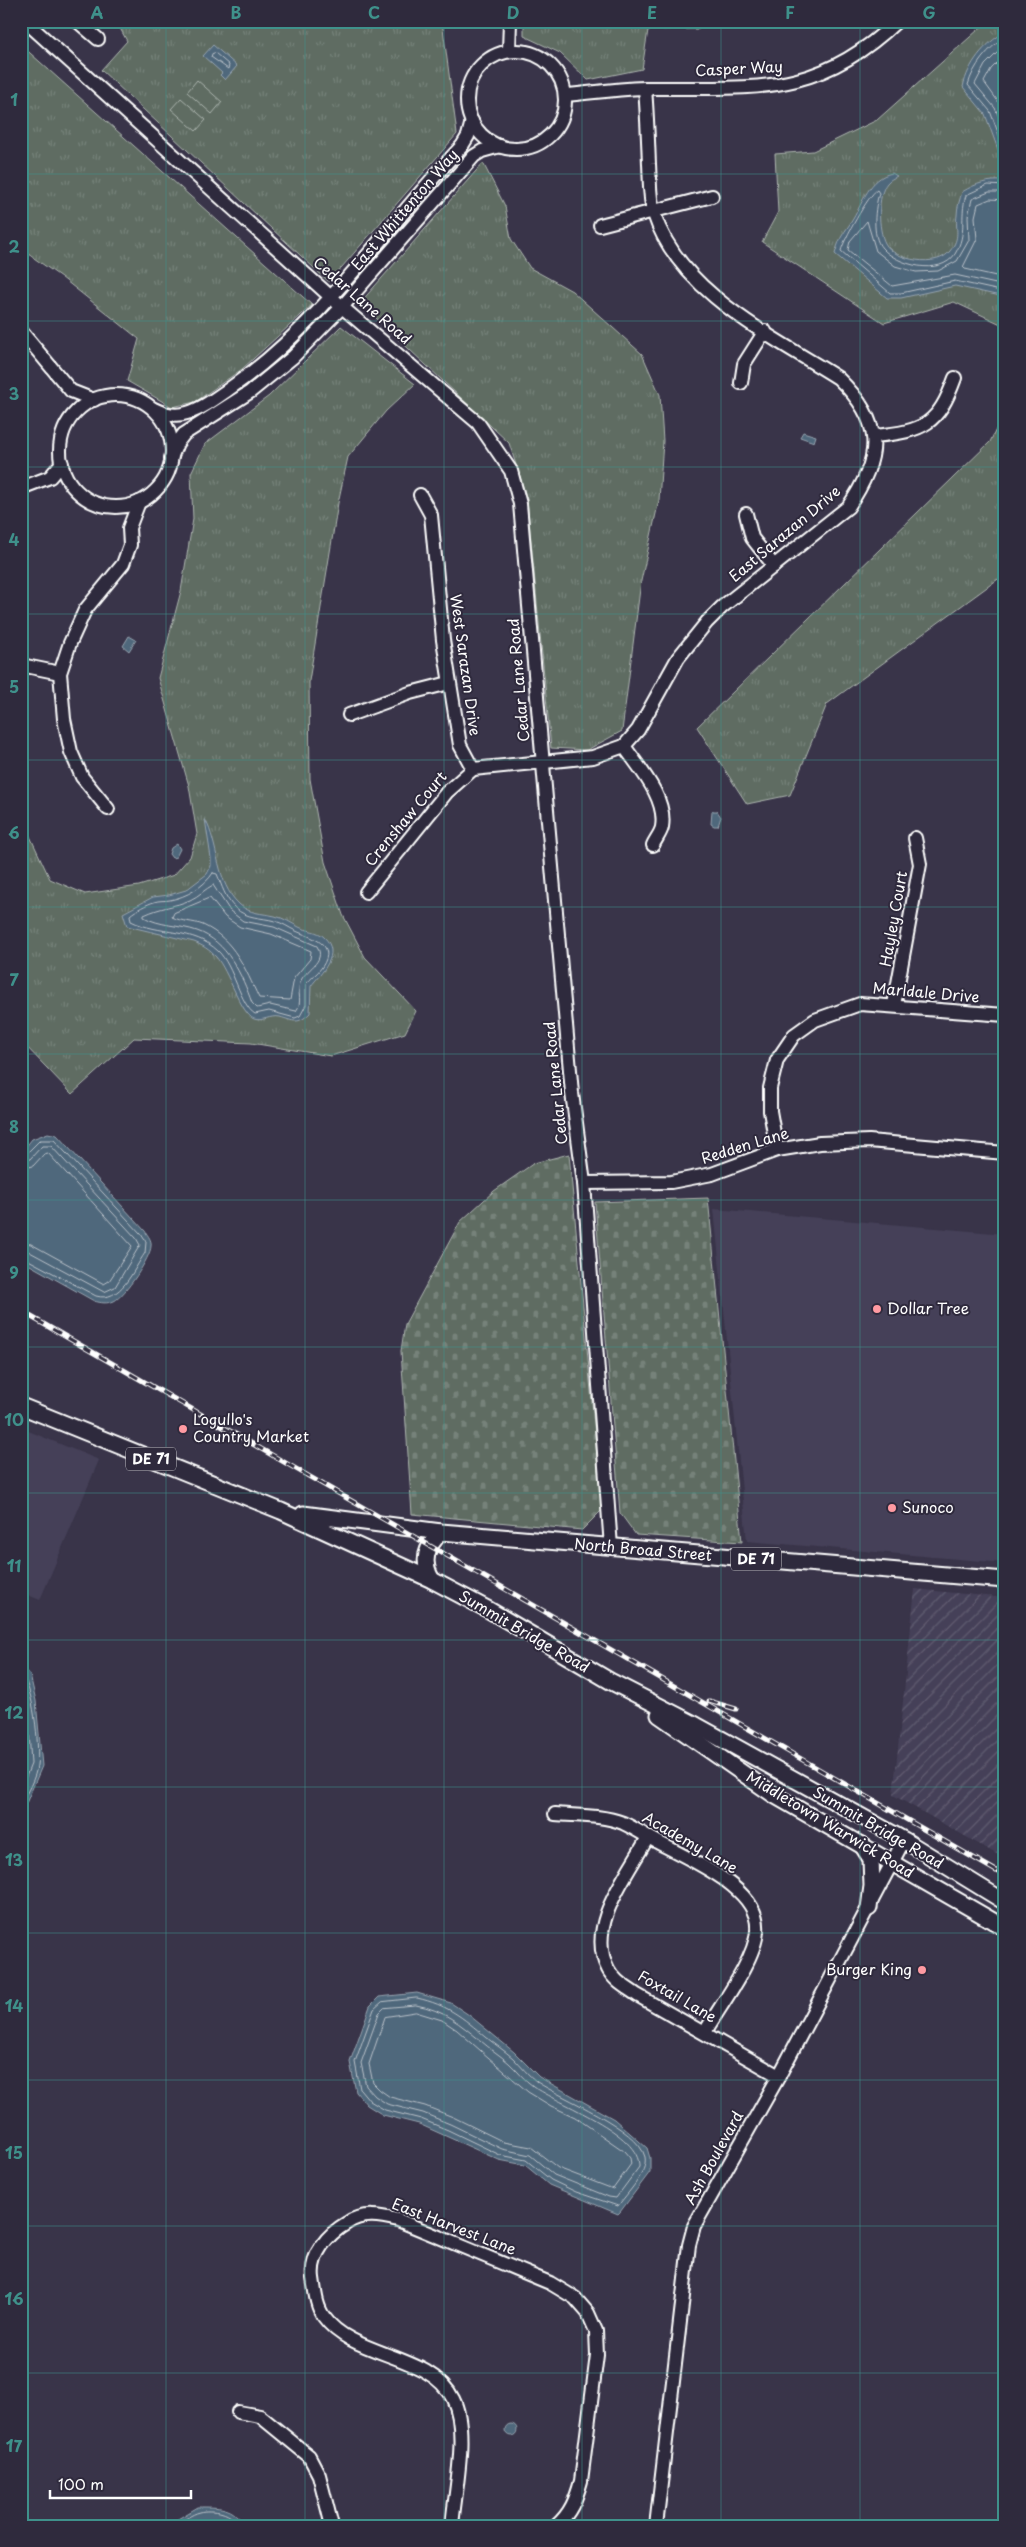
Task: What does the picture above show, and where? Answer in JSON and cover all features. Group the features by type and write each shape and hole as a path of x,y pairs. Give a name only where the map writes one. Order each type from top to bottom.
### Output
{"main road":[{"name":"Summit Bridge Road","path":"21,1406 281,1511 432,1580 489,1610 610,1681 696,1725 904,1840 1005,1902"},
{"name":"North Broad Street","path":"281,1511 435,1531 1005,1580"},
{"path":"411,1570 417,1550 435,1531"},
{"path":"432,1580 426,1569 425,1556 435,1531"},
{"name":"Middletown Warwick Road","path":"610,1681 774,1795 1005,1928"},
{"path":"862,1845 871,1859 869,1908"}],"street":[{"name":"Cedar Lane Road","path":"25,21 342,307 478,423 511,471 520,504 572,1093 584,1183 612,1547"},
{"path":"77,21 98,39"},
{"path":"509,51 510,21"},
{"name":"Casper Way","path":"565,95 645,88 745,88 791,83 841,65 890,24"},
{"path":"509,51 525,51 546,61 559,75 565,95 561,119 546,139 520,149 500,146 482,136 472,121 467,97 474,75 487,60 509,51"},
{"path":"645,88 654,213 668,247 684,267 720,300 838,378 863,407 875,436 899,434 920,428 945,404 955,378"},
{"name":"East Whittenton Way","path":"154,409 164,414 176,415 187,413 208,403 282,348 462,146 468,136 472,121"},
{"name":"East Whittenton Way","path":"171,458 177,443 184,434 274,374 342,307 474,156 482,151 500,146"},
{"path":"600,225 654,213 712,196"},
{"path":"21,331 71,391 94,400"},
{"path":"741,383 744,364 765,331"},
{"path":"71,391 75,414"},
{"path":"122,395 141,401 154,409 170,434 171,458 159,486 139,502 115,506 90,500 71,483 62,463 62,437 75,414 94,400 122,395"},
{"name":"East Sarazan Drive","path":"624,746 638,730 678,658 693,637 722,607 848,507 859,491 868,470 875,436"},
{"path":"21,488 50,477 62,463"},
{"path":"50,477 71,483"},
{"name":"West Sarazan Drive","path":"420,495 431,516 449,683 460,745 473,769"},
{"path":"108,809 82,777 71,752 64,719 60,673 70,643 85,610 123,564 130,545 129,528 139,502"},
{"path":"115,506 129,528"},
{"path":"746,514 752,538 774,566"},
{"path":"21,664 60,673"},
{"path":"348,715 410,693 449,683"},
{"path":"473,769 593,757 624,746 652,786 660,808 662,828 653,845"},
{"name":"Crenshaw Court","path":"366,892 446,792 473,769"},
{"name":"Hayley Court","path":"894,1006 920,864 915,838"},
{"name":"Marldale Drive","path":"777,1150 770,1111 770,1088 777,1060 794,1036 815,1020 840,1009 860,1004 1005,1015"},
{"name":"Redden Lane","path":"584,1183 671,1182 712,1174 777,1150 820,1143 869,1141 1005,1153"},
{"name":"Academy Lane","path":"555,1814 596,1816 623,1823 724,1879 744,1897 756,1915 757,1931 750,1956 705,2032"},
{"name":"Foxtail Lane","path":"648,1837 604,1922 602,1953 608,1969 616,1980 637,1995 705,2032 779,2076"},
{"name":"Ash Boulevard","path":"656,2526 689,2245 694,2226 779,2076 894,1863 904,1840"},
{"name":"East Harvest Lane","path":"452,2526 462,2428 453,2397 441,2383 426,2372 339,2332 324,2317 316,2296 312,2273 318,2251 332,2232 349,2221 374,2215 398,2220 550,2283 575,2298 588,2313 596,2331 597,2355 581,2481 576,2500 566,2518 556,2526"},
{"path":"238,2412 260,2416 309,2456 320,2475 332,2526"}],"shaded area":[{"path":"714,1209 1005,1234 1005,1563 747,1541"},
{"path":"21,1428 99,1460 40,1600 21,1592"},
{"path":"915,1589 1005,1598 1005,1859 893,1795"}],"green space":[{"path":"116,21 442,21 457,134 329,282 101,70 127,41"},
{"path":"524,21 711,21 697,29 648,30 642,69 588,80 560,53 524,36"},
{"path":"988,21 1005,21 1005,326 954,302 884,323 762,242 778,212 775,154 813,151 877,120"},
{"path":"21,45 312,305 242,369 195,402 172,407 127,381 139,339 61,277 21,249"},
{"path":"197,80 222,102 212,114 187,92"},
{"path":"181,98 206,120 196,131 171,109"},
{"path":"483,163 505,206 511,239 530,268 572,291 642,354 660,395 663,441 659,500 641,581 622,731 587,750 551,748 527,499 509,443 360,303"},
{"path":"341,326 415,384 386,411 348,457 338,503 309,681 310,779 325,862 343,915 365,957 416,1011 405,1033 331,1056 251,1043 134,1038 72,1094 21,1041 21,817 50,879 85,894 139,886 174,875 190,857 197,834 189,786 158,678 181,591 193,519 191,473 205,444 269,396"},
{"path":"1005,399 1005,574 827,704 790,795 747,804 697,727 990,442 1000,421"},
{"path":"569,1154 602,1510 582,1530 412,1514 401,1351 405,1324 460,1222 494,1191 534,1163"},
{"path":"708,1198 742,1542 636,1535 620,1513 595,1202"}],"water":[{"path":"1005,32 1005,158 1000,155 985,114 963,87 969,70 978,55 990,42"},
{"path":"213,45 237,66 225,80 220,75 222,73 203,56"},
{"path":"892,173 897,176 887,183 881,196 880,204 881,230 885,243 897,254 906,258 927,261 944,256 953,246 957,237 958,209 962,192 982,183 1005,181 1005,297 955,286 901,298 887,298 835,254 841,239 872,185 884,176"},
{"path":"803,432 816,436 814,442 800,437"},
{"path":"129,636 136,640 129,651 123,646"},
{"path":"712,811 717,811 721,817 718,826 711,824"},
{"path":"205,819 210,829 226,886 239,904 251,911 278,917 302,928 319,933 329,943 331,950 328,963 311,986 310,1013 299,1021 280,1017 254,1019 239,1001 221,963 209,950 194,942 127,926 123,913 153,897 186,890 207,874 211,866 211,858"},
{"path":"177,844 180,849 176,857 172,858 169,854 171,848"},
{"path":"48,1133 57,1135 145,1231 150,1240 150,1251 147,1259 131,1284 119,1298 109,1303 94,1301 21,1260 21,1153 32,1139"},
{"path":"21,1667 30,1675 36,1701 42,1766 21,1815"},
{"path":"417,1993 451,2003 469,2015 514,2052 539,2077 614,2119 647,2148 650,2158 650,2172 618,2214 549,2185 525,2165 499,2160 419,2124 383,2115 367,2105 356,2092 350,2062 370,2006 379,1997"},
{"path":"511,2424 517,2430 511,2436 505,2430"},
{"path":"198,2507 219,2508 231,2511 240,2519 243,2526 166,2526"}],"railway":[{"path":"21,1311 1005,1876"},
{"path":"709,1701 736,1709"}],"place":[{"name":"Dollar Tree","path":"877,1309"},
{"name":"Logullo's Country Market","path":"183,1429"},
{"name":"Sunoco","path":"892,1508"},
{"name":"Burger King","path":"922,1970"}]}
